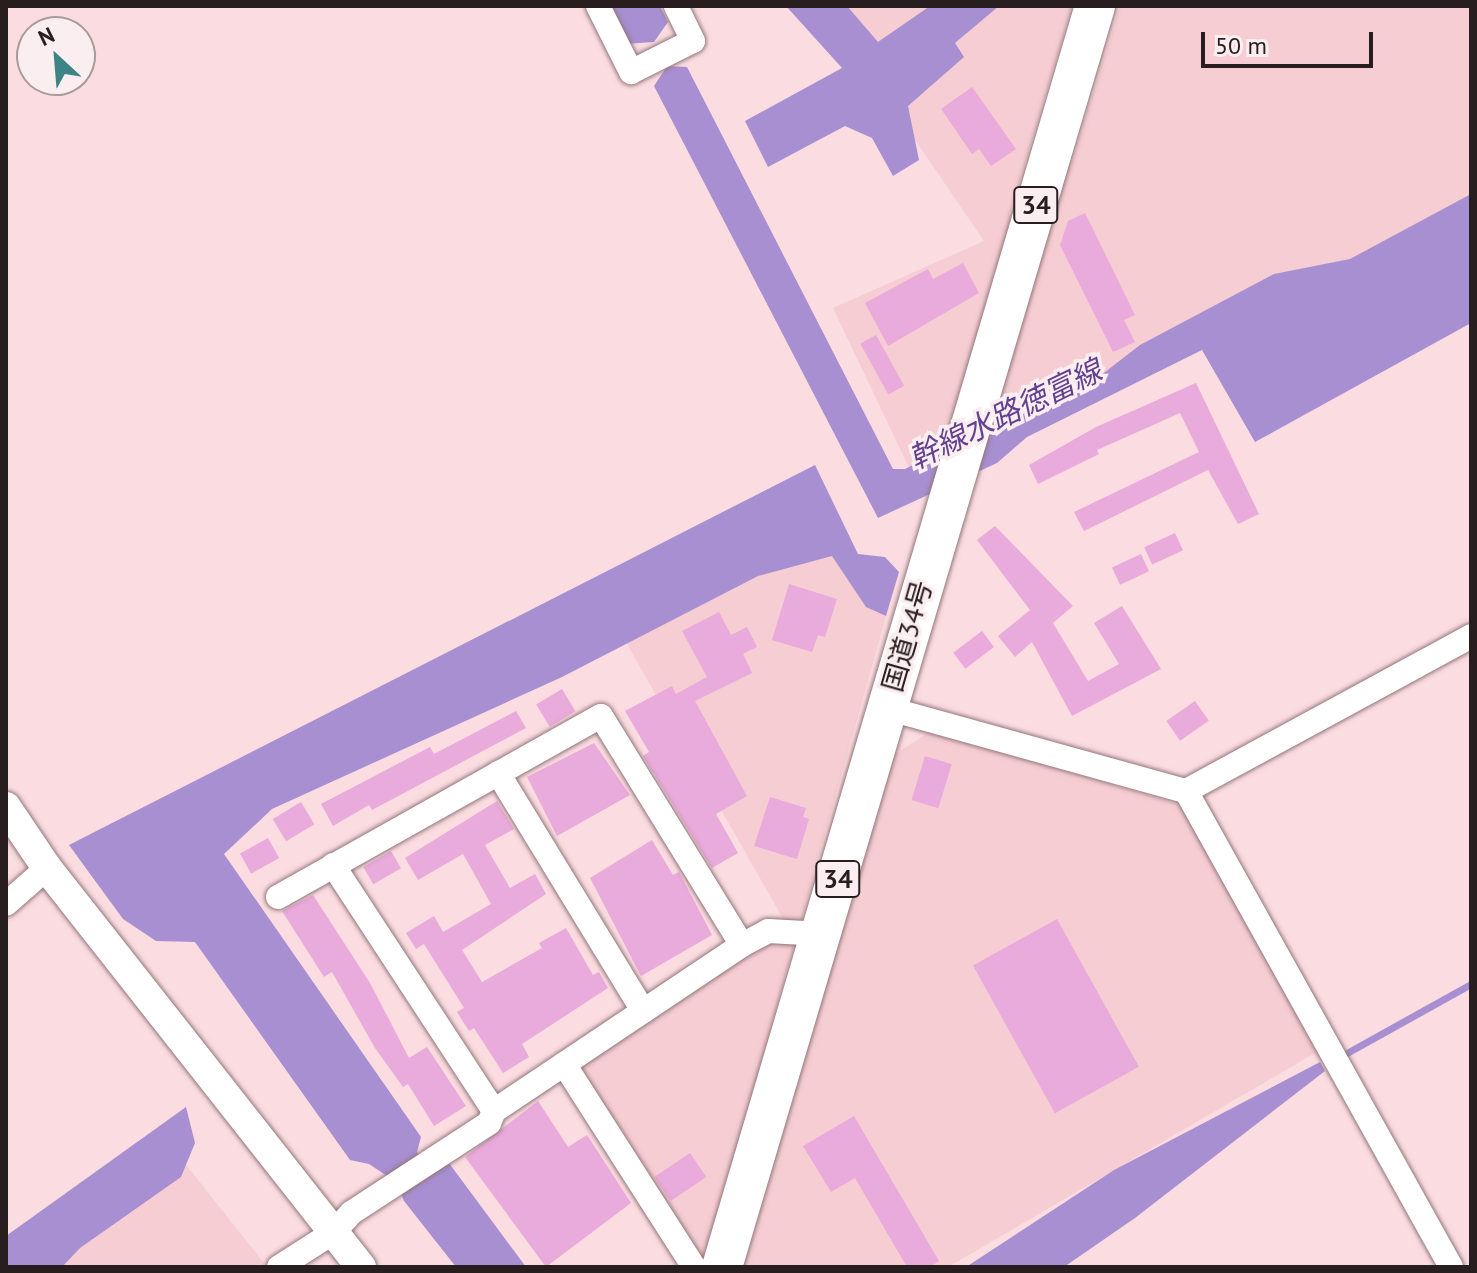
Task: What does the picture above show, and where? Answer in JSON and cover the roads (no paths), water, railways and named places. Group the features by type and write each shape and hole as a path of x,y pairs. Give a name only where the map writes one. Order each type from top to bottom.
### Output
{"highway":[{"name":"国道34号","path":"722,1267 1095,6"}],"street":[{"path":"598,6 631,72 693,41 676,6"},
{"path":"886,708 1186,791 1471,636"},
{"path":"278,897 601,716 742,945"},
{"path":"498,773 643,1011"},
{"path":"1186,791 1451,1267"},
{"path":"6,807 47,868 361,1267"},
{"path":"333,865 494,1111"},
{"path":"6,904 47,868"},
{"path":"279,1267 334,1232 351,1213 489,1123 494,1111 742,945 768,931 823,934"},
{"path":"564,1064 694,1267"}],"waterway":[{"path":"1345,1054 1471,984"}],"water label":[{"name":"幹線水路徳富線","path":"1005,414"}]}
